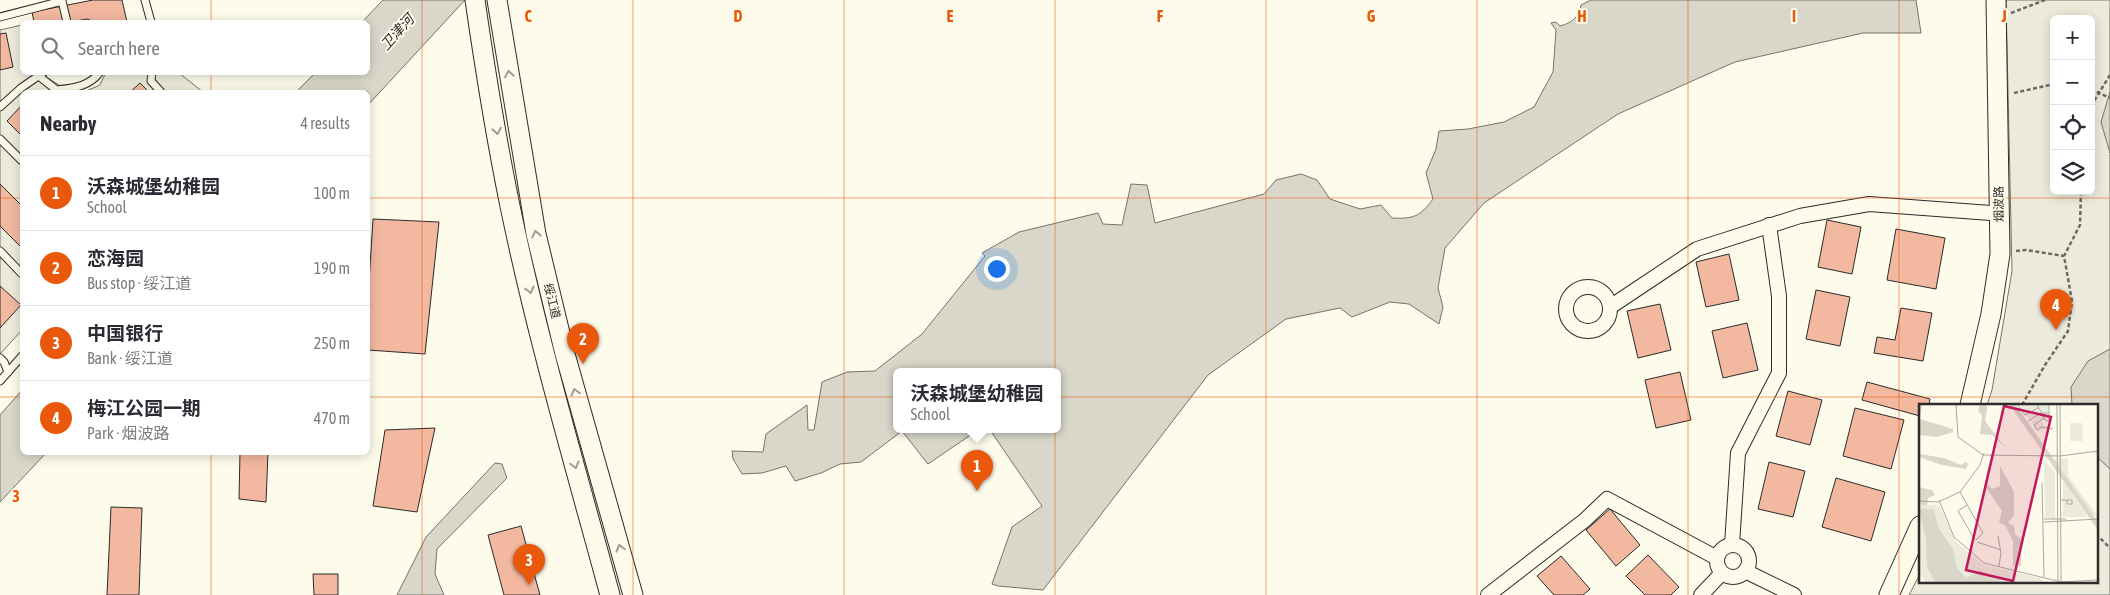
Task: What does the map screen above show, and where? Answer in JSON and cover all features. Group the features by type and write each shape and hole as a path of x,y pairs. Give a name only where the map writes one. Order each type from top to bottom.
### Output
{"main road":[{"name":"绥江道","path":"497,0 536,234 565,354 633,595"},
{"name":"烟波路","path":"1961,404 1970,379 1984,308 1992,214 1986,0"},
{"name":"烟波路","path":"1970,404 1991,314 2000,251 1996,0"},
{"name":"绥江道","path":"476,7 503,168 522,258 551,376 610,595"},
{"path":"1889,595 1919,528"},
{"path":"1901,595 1919,552"}],"street":[{"path":"1610,307 1697,249 1800,216 1869,204 1992,214"},
{"path":"1732,545 1738,453 1779,373 1779,296 1769,225"},
{"path":"1488,595 1585,520 1607,499 1717,558"},
{"path":"1732,545 1738,545 1746,552 1749,562 1740,575 1731,577 1722,572 1717,563 1717,558 1722,548 1732,545"},
{"path":"1744,571 1794,595"},
{"path":"1701,595 1722,572"}],"lane":[{"path":"146,0 151,20"},
{"path":"0,17 62,1 67,20"},
{"path":"0,107 21,88 42,75 57,90"},
{"path":"63,90 78,87 94,80 98,75"},
{"path":"152,75 151,81 159,90"},
{"path":"0,139 20,160"},
{"path":"0,251 20,272"},
{"path":"0,358 8,372"},
{"path":"0,380 20,358"}],"path":[{"path":"1996,19 2045,0"},
{"path":"2092,105 2110,74"},
{"path":"1998,98 2029,88 2050,85"},
{"path":"2095,91 2110,98"},
{"path":"2023,404 2045,365 2068,331 2072,301 2064,256 2080,225 2081,195"},
{"path":"2000,251 2026,250 2064,256"},
{"path":"2098,536 2110,548"}],"shaded area":[{"path":"2006,0 2110,0 2110,595 1909,595 1919,576 1919,582 2098,582 2098,404 1987,404 1992,390 2012,271"},
{"path":"20,25 20,75 43,75 67,90 20,90 20,332 0,354 0,30"},
{"path":"105,75 182,75 200,90 89,90 100,85"}],"water":[{"name":"卫津河","path":"383,0 465,0 370,103 370,90 298,90 313,75 370,75 370,20 364,20"},
{"path":"1591,0 1916,0 1921,33 1863,33 1735,62 1618,114 1484,203 1445,248 1438,288 1443,307 1439,324 1409,304 1390,302 1352,317 1340,308 1286,319 1208,375 1043,590 992,584 1012,527 1042,506 992,433 1061,433 1061,368 893,368 893,433 899,433 861,462 840,464 821,473 795,481 786,466 762,473 742,474 733,459 732,451 763,452 766,434 807,405 808,430 814,430 822,382 847,372 875,371 922,334 985,256 982,253 1019,232 1098,213 1103,224 1122,225 1131,184 1147,185 1155,223 1264,194 1276,180 1301,174 1317,180 1330,199 1360,209 1381,205 1392,218 1416,216 1433,199 1426,173 1436,149 1439,131 1468,129 1504,122 1534,107 1553,72 1556,30 1551,23 1556,22 1560,26 1568,23 1577,16 1581,5"},
{"path":"2110,92 2110,153 2101,122"},
{"path":"2110,349 2110,469 2098,458 2098,404 2072,404 2071,387 2088,361"},
{"path":"20,392 20,455 44,455 0,502 0,415"},
{"path":"904,433 974,433 928,464"},
{"path":"495,463 502,464 507,478 437,549 435,574 444,595 397,595 426,537"}],"building":[{"path":"93,0 122,0 127,20 34,20 32,12"},
{"path":"6,33 13,67 0,70 0,34"},
{"path":"140,83 147,90 132,90"},
{"path":"20,107 20,134 7,121"},
{"path":"0,184 20,204 20,246 0,226"},
{"path":"373,219 439,222 425,354 370,350 370,266"},
{"path":"1827,220 1861,227 1852,274 1818,267"},
{"path":"1896,229 1945,238 1936,289 1887,280"},
{"path":"1729,254 1739,300 1706,307 1696,262"},
{"path":"0,286 20,306 0,328"},
{"path":"1816,290 1850,297 1840,346 1806,339"},
{"path":"1660,304 1671,350 1638,358 1627,311"},
{"path":"1901,308 1932,313 1923,361 1874,353 1877,337 1895,340"},
{"path":"1747,323 1758,370 1723,378 1712,331"},
{"path":"1680,372 1691,420 1656,428 1645,380"},
{"path":"1867,382 1930,399 1929,404 1919,404 1919,416 1862,400"},
{"path":"1788,391 1822,400 1810,445 1776,436"},
{"path":"1855,408 1904,420 1891,469 1843,456"},
{"path":"435,428 417,512 373,506 385,430"},
{"path":"240,455 268,455 266,502 239,499"},
{"path":"1769,462 1805,471 1793,517 1758,509"},
{"path":"1836,478 1885,492 1871,541 1822,527"},
{"path":"111,507 142,508 139,595 107,595"},
{"path":"1610,509 1640,545 1616,566 1586,530"},
{"path":"521,526 540,595 504,595 488,535"},
{"path":"1648,555 1679,587 1671,595 1645,595 1626,576"},
{"path":"1561,556 1590,589 1583,595 1554,595 1537,576"},
{"path":"313,574 338,574 338,595 314,595"}],"place":[{"name":"梅江公园一期","path":"2056,330"},
{"name":"恋海园","path":"583,364"},
{"name":"沃森城堡幼稚园","path":"977,491"},
{"name":"中国银行","path":"529,585"}]}
